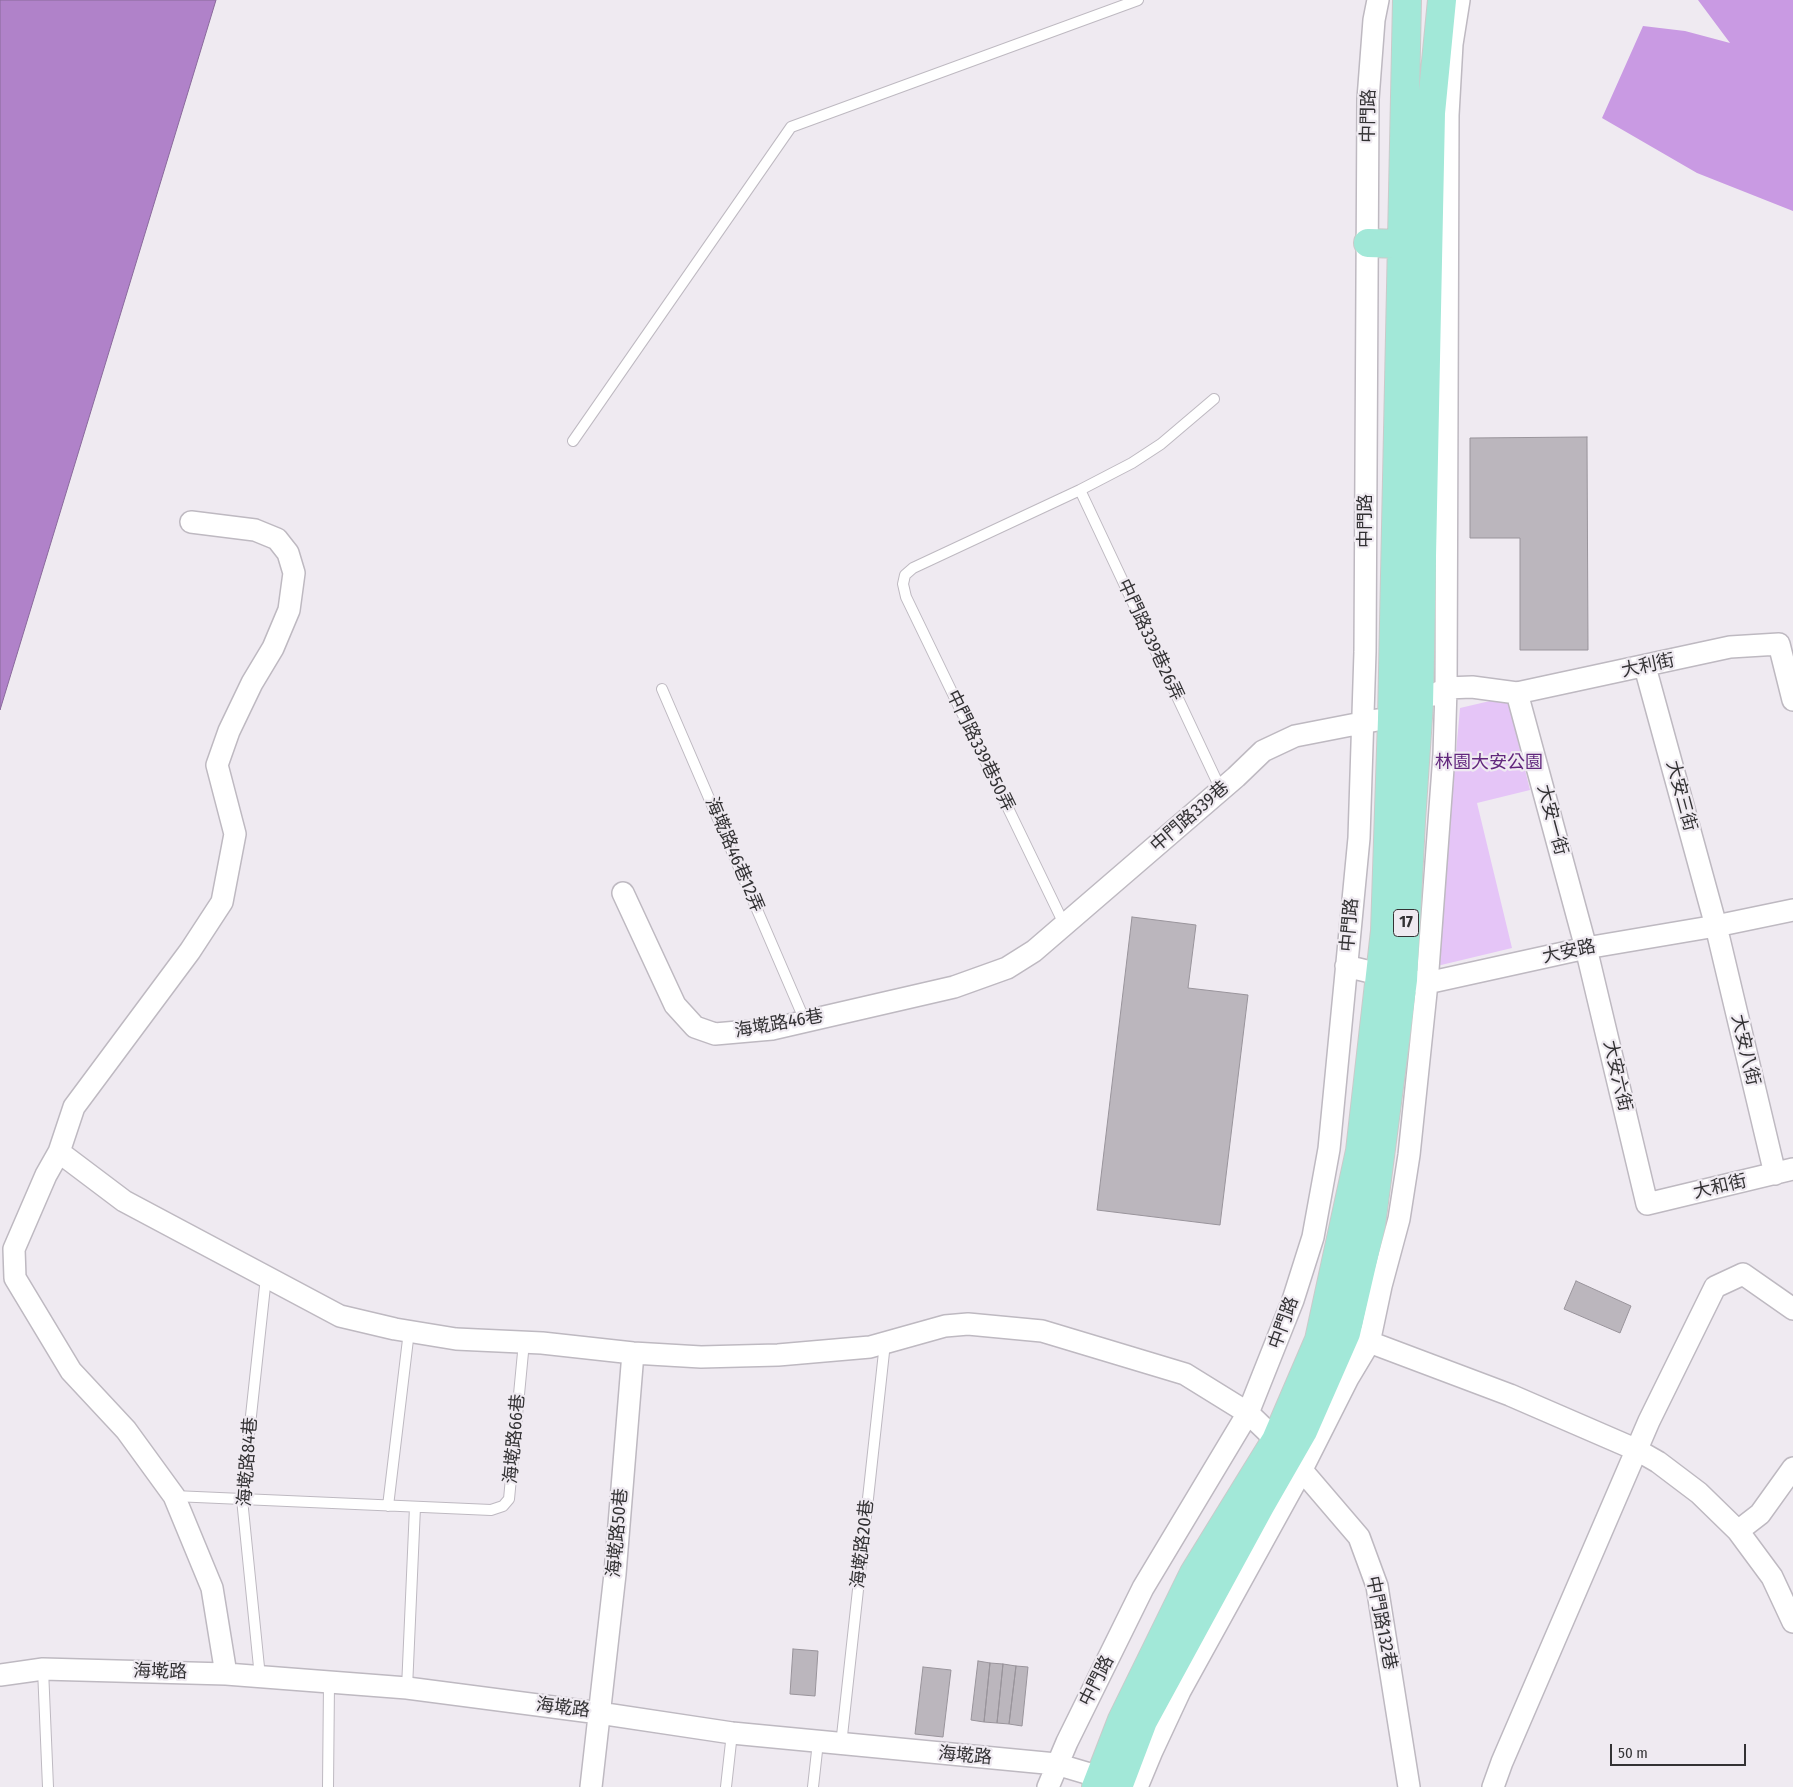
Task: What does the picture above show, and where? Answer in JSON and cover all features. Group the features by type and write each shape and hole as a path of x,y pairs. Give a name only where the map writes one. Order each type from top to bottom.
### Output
{"main road":[{"name":"中門路","path":"1289,1455 1319,1340 1360,1151 1403,979 1385,931 1392,719 1407,0"},
{"name":"中門路","path":"1115,1785 1122,1720 1194,1574 1289,1455 1357,1338 1403,979 1419,702 1436,320 1431,113 1442,0"},
{"path":"1368,243 1402,244"}],"street":[{"name":"中門路","path":"1048,1787 1056,1764 1144,1588 1248,1413 1290,1309 1313,1236 1329,1149 1359,838 1363,722 1368,99 1374,20 1378,0"},
{"name":"中門路","path":"1403,979 1444,755 1446,688 1436,320 1452,44 1459,0"},
{"path":"1367,343 1436,320"},
{"path":"191,522 255,530 276,539 288,553 294,573 290,610 273,648 252,683 229,731 217,765 235,834 222,902 190,950 74,1107 59,1152 46,1175 14,1249 15,1278 72,1370 126,1430 174,1496 212,1588 226,1674"},
{"name":"大利街","path":"1446,688 1472,687 1517,693 1730,647 1782,644 1793,700"},
{"name":"大安三街","path":"1645,666 1716,926"},
{"name":"中門路339巷","path":"954,987 1007,968 1034,952 1221,790 1263,751 1295,736 1363,722 1392,719 1446,688"},
{"name":"大安一街","path":"1517,693 1586,948"},
{"name":"海墘路46巷","path":"622,892 675,1005 695,1027 715,1034 772,1029 954,987"},
{"name":"大安路","path":"1346,966 1403,979 1716,926 1793,910"},
{"name":"大安八街","path":"1716,926 1784,1171"},
{"name":"大安六街","path":"1586,948 1647,1204"},
{"name":"中門路132巷","path":"59,1152 124,1201 340,1316 409,1331 456,1339 524,1342 701,1358 778,1355 870,1347 945,1326 968,1324 1042,1331 1184,1374 1248,1413 1289,1455 1359,1537 1377,1586 1409,1787"},
{"name":"大和街","path":"1647,1204 1784,1171"},
{"path":"1493,1787 1502,1762 1649,1421 1715,1287 1743,1274 1793,1309"},
{"path":"1357,1338 1510,1395 1637,1450 1658,1462 1699,1493 1738,1531 1772,1577 1793,1621"},
{"name":"海墘路50巷","path":"591,1787 614,1574 633,1353"},
{"name":"中門路","path":"1115,1785 1152,1751 1289,1455"},
{"path":"1738,1531 1760,1514 1793,1468"},
{"name":"海墘路","path":"0,1675 43,1669 226,1674 406,1688 599,1712 732,1733 841,1745 1056,1764 1115,1785"}],"lane":[{"path":"573,441 791,127 1138,0"},
{"path":"1080,490 1132,463 1161,444 1214,398"},
{"name":"中門路339巷50弄","path":"1065,926 906,597 903,584 905,574 913,568 1080,490"},
{"name":"中門路339巷26弄","path":"1080,490 1221,790"},
{"name":"海墘路46巷12弄","path":"662,689 805,1022"},
{"name":"海墘路84巷","path":"260,1677 242,1499 266,1276"},
{"path":"388,1506 409,1331"},
{"name":"海墘路66巷","path":"174,1496 491,1510 503,1506 509,1499 524,1342"},
{"name":"海墘路20巷","path":"841,1745 884,1343"},
{"path":"406,1688 415,1507"},
{"path":"43,1669 48,1787"},
{"path":"328,1787 329,1683"},
{"path":"726,1787 732,1733"},
{"path":"813,1787 818,1742"}],"green space":[{"name":"林園大安公園","path":"1507,697 1530,790 1477,803 1512,948 1437,966 1460,708"}],"shaded area":[{"path":"0,0 216,0 0,710"},
{"path":"1698,0 1793,0 1793,211 1697,173 1602,118 1643,26 1685,31 1730,43"}],"building":[{"path":"1587,437 1588,650 1520,650 1520,538 1470,538 1470,438"},
{"path":"1132,917 1196,925 1188,988 1248,995 1220,1225 1097,1210"},
{"path":"1576,1281 1631,1306 1620,1333 1564,1309"},
{"path":"793,1649 818,1651 815,1696 790,1694"},
{"path":"978,1661 990,1663 984,1722 971,1720"},
{"path":"990,1663 1003,1664 997,1723 984,1722"},
{"path":"1003,1664 1016,1666 1009,1724 997,1723"},
{"path":"1016,1666 1028,1667 1022,1726 1009,1724"},
{"path":"923,1667 951,1670 943,1737 915,1734"}]}
